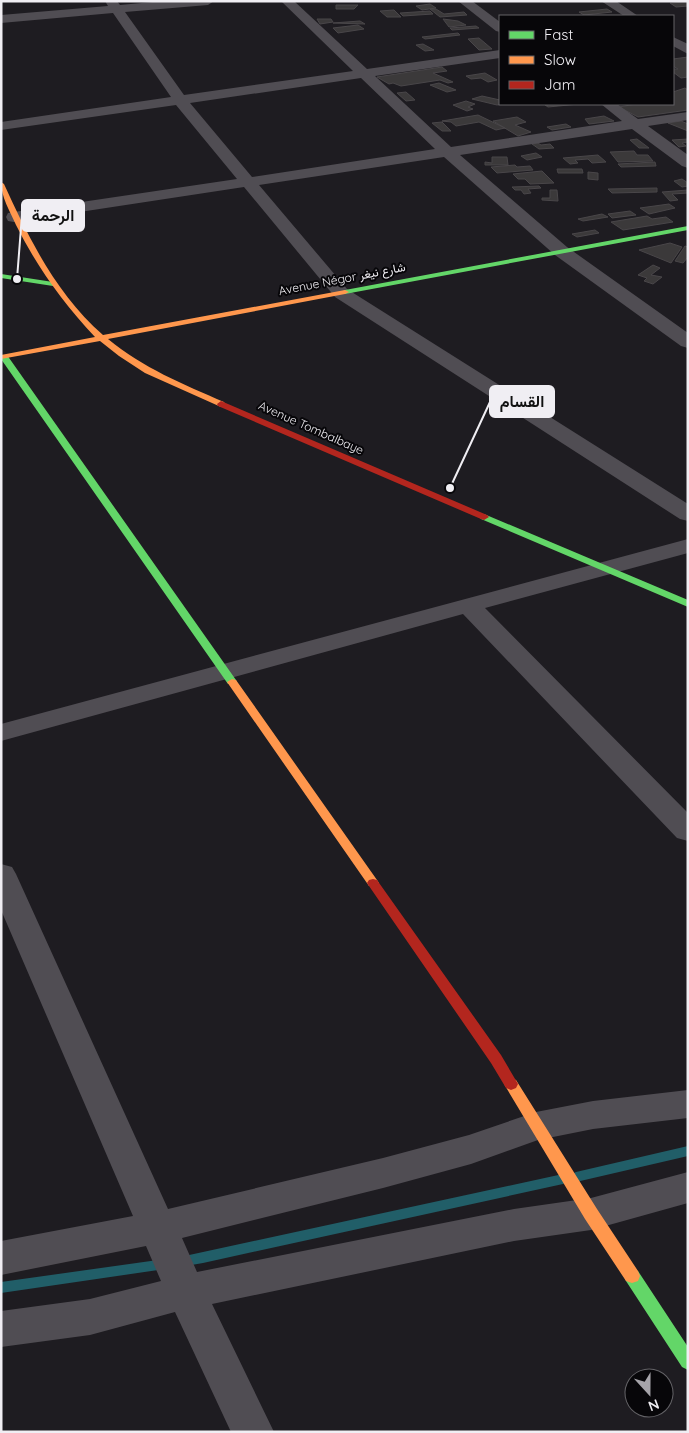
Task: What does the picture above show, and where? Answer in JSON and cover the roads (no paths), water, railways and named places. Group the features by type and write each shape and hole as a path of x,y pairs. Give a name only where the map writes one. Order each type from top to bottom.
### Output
{"main road":[{"name":"Avenue Tombalbaye","path":"1,184 14,217 53,284 101,339 123,356 149,372 327,451 688,604"},
{"name":"Avenue Négor شارع نيغر","path":"3,357 688,228"},
{"path":"1,276 53,284"},
{"path":"3,357 496,1059 588,1210 688,1362"}],"street":[{"path":"1,19 114,5 208,1"},
{"path":"286,1 447,152 561,251 688,342"},
{"path":"464,1 499,27"},
{"path":"607,1 630,15"},
{"path":"114,5 178,99 341,293 688,514"},
{"path":"674,42 688,50"},
{"path":"1,126 499,54"},
{"path":"609,105 688,163"},
{"path":"14,217 688,116"},
{"path":"1,733 688,546"},
{"path":"469,606 688,831"},
{"path":"1,874 186,1292 253,1432"},
{"path":"1,1258 162,1237 471,1149 541,1134 593,1115 688,1104"},
{"path":"1,1329 90,1317 186,1292 588,1210 688,1187"}],"waterway":[{"path":"576,1177 688,1151"},
{"path":"180,1262 563,1179"},
{"path":"1,1288 165,1264"}],"place":[{"name":"الرحمة","path":"17,279"},
{"name":"القسام","path":"450,488"}]}
